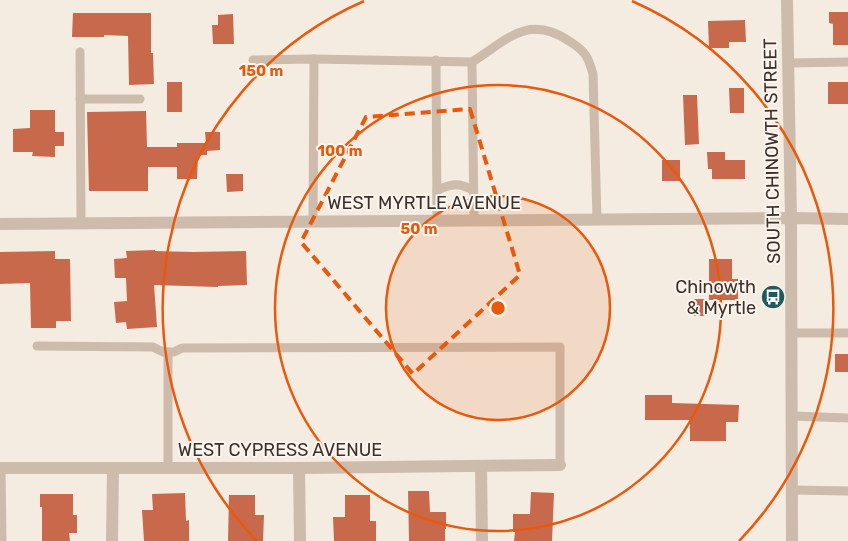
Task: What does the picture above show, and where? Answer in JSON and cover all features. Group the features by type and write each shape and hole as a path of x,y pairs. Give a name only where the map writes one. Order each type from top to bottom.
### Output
{"street":[{"name":"SOUTH CHINOWTH STREET","path":"787,0 791,218 792,541"},
{"name":"WEST MYRTLE AVENUE","path":"0,224 848,219"},
{"name":"WEST CYPRESS AVENUE","path":"0,468 113,469 560,465"},
{"path":"481,466 482,541"},
{"path":"299,468 300,541"},
{"path":"112,541 113,469"}],"lane":[{"path":"253,60 436,60 472,62 507,38 526,29 540,28 558,33 581,49 589,60 593,74 597,220"},
{"path":"80,52 80,223"},
{"path":"313,222 314,59"},
{"path":"436,60 437,221"},
{"path":"472,62 474,220"},
{"path":"788,63 848,62"},
{"path":"80,99 140,100"},
{"path":"437,190 459,184 473,190"},
{"path":"792,333 848,333"},
{"path":"37,346 153,346 164,352 174,352 182,348 560,347 560,465"},
{"path":"168,352 168,468"},
{"path":"792,416 848,418"},
{"path":"0,468 2,541"},
{"path":"792,490 848,491"}],"highlighted area":[{"path":"470,109 520,275 413,374 301,242 366,117"}],"building":[{"path":"829,12 848,12 848,45 833,45 833,24 829,23"},
{"path":"73,13 151,13 151,53 153,53 154,84 129,85 128,36 72,37"},
{"path":"233,14 234,44 213,44 212,25 218,25 218,15"},
{"path":"745,20 746,42 729,42 729,48 709,48 708,21"},
{"path":"167,82 182,82 182,112 167,112"},
{"path":"828,82 848,82 848,104 828,104"},
{"path":"729,88 744,88 744,113 730,113"},
{"path":"683,95 697,95 699,144 685,145"},
{"path":"30,110 55,110 55,132 64,132 64,146 55,146 55,157 32,156 33,152 13,152 13,129 30,128"},
{"path":"146,111 147,147 177,147 177,143 206,143 205,132 220,132 220,150 207,151 207,155 198,155 197,179 177,179 177,167 148,167 148,191 89,191 87,112"},
{"path":"707,152 725,152 725,160 745,160 745,179 712,179 712,169 708,169"},
{"path":"662,160 680,160 680,181 662,181"},
{"path":"226,174 243,174 243,191 227,192"},
{"path":"55,251 55,259 70,259 71,321 56,321 56,328 31,328 30,283 0,284 0,252"},
{"path":"126,251 193,252 246,251 247,285 218,287 154,285 157,327 127,329 126,322 116,323 114,302 127,301 126,278 115,278 114,259 127,258"},
{"path":"709,259 732,259 732,279 738,279 738,300 709,300"},
{"path":"694,299 708,299 708,316 694,316"},
{"path":"835,354 848,354 848,372 835,372"},
{"path":"645,395 672,395 672,403 739,405 738,422 726,422 726,441 690,441 690,420 645,420"},
{"path":"408,491 429,491 430,512 446,512 445,541 409,541"},
{"path":"531,492 554,493 552,541 514,541 513,514 530,514"},
{"path":"185,493 186,521 189,520 189,541 144,541 142,510 153,510 152,494"},
{"path":"40,494 73,494 73,515 77,515 77,533 69,533 70,541 42,541"},
{"path":"229,495 255,495 255,515 264,515 263,541 228,541"},
{"path":"345,495 370,495 370,521 376,521 376,541 334,541 333,517 345,517"}],"place":[{"name":"Chinowth & Myrtle","path":"773,297"}]}
